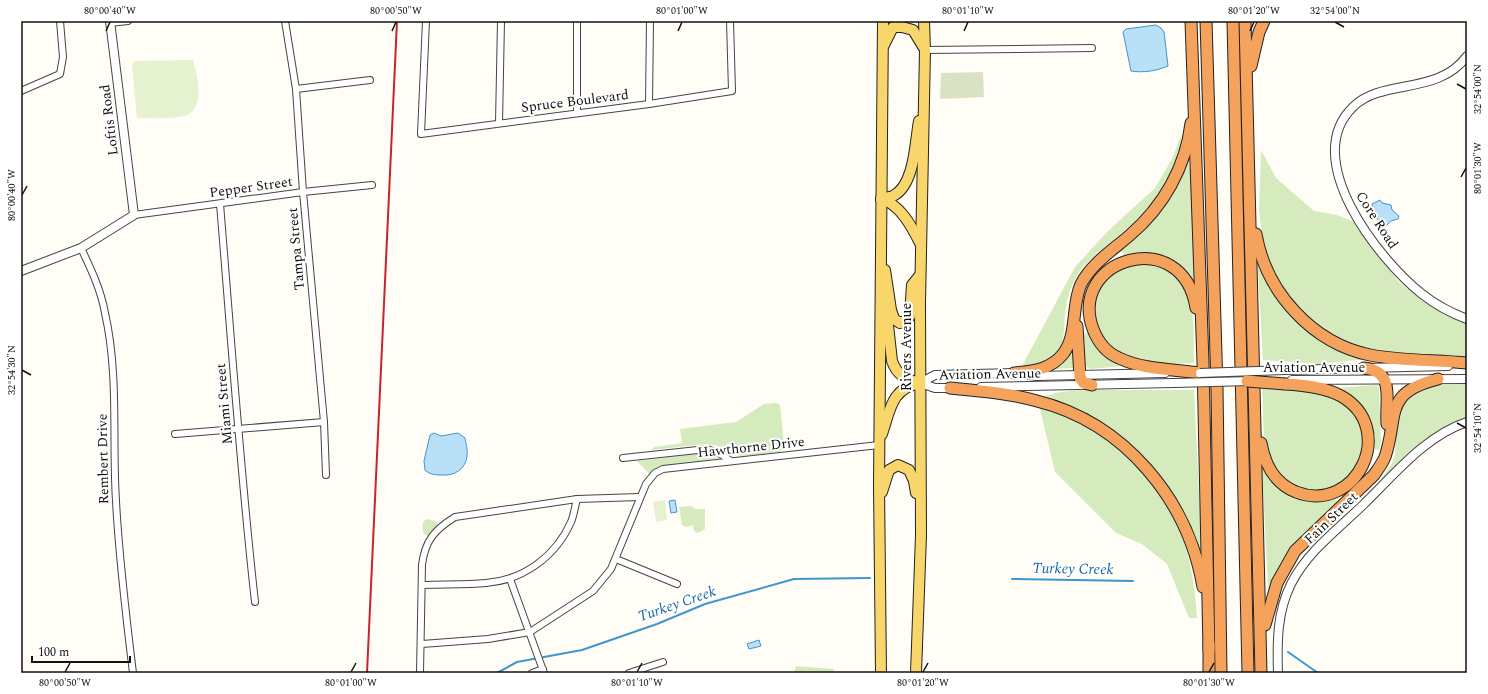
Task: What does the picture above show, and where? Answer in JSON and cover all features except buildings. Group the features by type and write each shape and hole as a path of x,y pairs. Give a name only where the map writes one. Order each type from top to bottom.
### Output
{"highway":[{"path":"1191,21 1202,367 1209,673"},
{"path":"1206,21 1212,158 1222,673"},
{"path":"1233,21 1248,673"},
{"path":"1245,21 1262,673"},
{"path":"1248,123 1252,58 1259,32 1264,21"},
{"path":"1014,373 1040,370 1049,366 1063,354 1071,336 1076,306 1082,284 1093,267 1132,234 1151,215 1173,182 1183,157 1190,128 1193,61"},
{"path":"1250,182 1255,226 1261,256 1278,290 1292,311 1324,336 1360,352 1390,357 1467,364"},
{"path":"1148,258 1170,265 1178,270 1185,278 1193,292 1202,367 1174,371 1144,366 1118,358 1100,343 1090,321 1092,295 1096,285 1103,276 1119,263 1129,260 1148,258"},
{"path":"1076,306 1079,375 1084,383 1092,384"},
{"path":"1364,368 1380,373 1385,380 1388,441"},
{"path":"1262,673 1266,619 1277,583 1295,551 1374,475 1385,456 1395,407 1402,397 1419,385 1438,379"},
{"path":"1247,381 1285,382 1307,386 1335,393 1348,400 1360,414 1368,434 1366,458 1357,475 1342,489 1328,494 1307,495 1293,491 1277,479 1266,463 1263,453 1254,390"},
{"path":"950,388 1008,394 1053,406 1099,428 1120,443 1143,464 1173,503 1192,544 1205,598 1209,650"}],"main road":[{"name":"Rivers Avenue","path":"881,673 879,445 882,21"},
{"name":"Rivers Avenue","path":"916,673 921,535 920,275 925,96 924,21"},
{"path":"882,49 893,27 902,27 913,30 925,50"},
{"path":"881,199 893,196 898,192 905,183 911,170 925,96"},
{"path":"881,199 893,205 906,218 921,245"},
{"path":"881,236 891,310 894,319 898,322 905,321 910,316 912,285 920,275"},
{"path":"880,272 892,361 896,371 903,378 920,383"},
{"path":"879,445 890,406 894,399 908,387 920,383"},
{"path":"879,505 889,470 898,465 907,468 914,482 921,535"}],"street":[{"path":"21,91 60,74 63,57 60,21"},
{"path":"110,22 128,21"},
{"name":"Tampa Street","path":"285,21 296,89 303,192 324,422 326,475"},
{"name":"Spruce Boulevard","path":"426,21 421,134 577,112 649,104 732,91 730,21"},
{"path":"499,123 501,21"},
{"path":"577,21 577,112"},
{"path":"649,104 650,21"},
{"name":"Loftis Road","path":"110,22 134,215"},
{"path":"925,50 1092,48"},
{"name":"Core Road","path":"1467,56 1459,66 1445,76 1426,83 1370,97 1358,103 1343,120 1336,136 1337,166 1343,191 1384,255 1409,283 1431,301 1467,319"},
{"path":"296,89 370,80"},
{"name":"Pepper Street","path":"134,215 303,192 372,185"},
{"name":"Miami Street","path":"220,204 237,430 245,485 255,602"},
{"path":"21,271 81,248 134,215"},
{"name":"Rembert Drive","path":"81,248 96,280 106,313 110,346 115,426 118,538 133,673"},
{"name":"Aviation Avenue","path":"1202,367 1285,370 1467,364"},
{"name":"Aviation Avenue","path":"920,383 935,375 1014,373 1037,376 1174,371"},
{"name":"Aviation Avenue","path":"1285,382 1467,378"},
{"name":"Aviation Avenue","path":"920,383 934,388 950,388 1247,381"},
{"path":"175,434 324,422"},
{"name":"Fain Street","path":"1278,673 1278,633 1280,616 1291,584 1304,564 1324,542 1427,445 1452,429 1467,422"},
{"name":"Hawthorne Drive","path":"422,644 488,639 530,632 593,591 611,570 628,530 639,497 646,484 655,473 663,468 879,445"},
{"path":"623,458 707,449 719,452 731,461"},
{"path":"420,673 422,644 422,585 425,547 444,523 455,517 577,499 639,497"},
{"path":"422,585 486,583 510,579 528,570 554,550 562,540 572,521 577,499"},
{"path":"616,559 677,584"},
{"path":"510,579 543,669 532,673"},
{"path":"630,673 663,662"}],"green space":[{"path":"193,60 197,74 199,91 196,106 191,112 184,116 173,118 137,118 132,65 135,61"},
{"path":"983,72 984,97 940,99 941,73"},
{"path":"1182,133 1174,166 1160,194 1139,218 1087,262 1075,279 1067,303 1063,341 1057,355 1051,361 1042,366 1034,368 1021,368 1075,267 1108,231 1155,188 1172,159"},
{"path":"1261,150 1276,178 1314,211 1337,215 1355,222 1362,235 1399,282 1430,306 1467,324 1467,358 1381,352 1353,345 1325,330 1304,314 1286,291 1272,267 1264,248 1259,210"},
{"path":"1188,157 1192,190 1196,283 1193,283 1179,267 1164,257 1147,253 1126,257 1120,250"},
{"path":"1257,254 1279,299 1366,359 1318,364 1263,360"},
{"path":"1148,263 1165,268 1176,276 1184,286 1189,297 1192,310 1194,363 1163,364 1133,358 1115,349 1105,339 1099,328 1096,315 1096,302 1100,289 1106,278 1116,270 1129,264"},
{"path":"1089,331 1122,366 1090,369 1085,366 1084,335"},
{"path":"1073,344 1074,366 1072,368 1057,369 1055,367"},
{"path":"1467,384 1467,418 1441,430 1425,441 1383,481 1381,479 1391,465 1395,455 1397,423 1401,408 1408,397 1429,385"},
{"path":"1377,385 1379,387 1381,443 1379,450 1375,449 1375,435 1373,434 1369,421 1344,392 1337,388"},
{"path":"1262,388 1290,389 1319,393 1345,405 1357,421 1362,435 1362,447 1359,459 1352,474 1338,486 1321,491 1304,490 1288,481 1273,465 1267,451 1264,433"},
{"path":"1086,390 1194,390 1202,555 1200,555 1177,501 1149,465 1042,397 1063,392"},
{"path":"777,403 780,405 784,444 783,449 779,452 743,456 732,453 718,446 706,444 651,450 654,447 682,443 680,429 736,422 764,404"},
{"path":"1039,405 1084,426 1098,435 1135,465 1161,494 1178,525 1186,550 1190,564 1197,618 1189,618 1167,564 1142,544 1116,533 1055,472"},
{"path":"704,453 714,454 719,458 667,466 650,475 637,461"},
{"path":"1262,466 1312,500 1334,499 1340,503 1270,589 1268,588"},
{"path":"665,500 667,520 656,522 653,502"},
{"path":"691,506 696,509 705,509 705,529 698,533 694,531 693,525 685,527 682,525 679,507"},
{"path":"427,519 435,521 439,525 428,536 424,534 422,527 423,523"},
{"path":"796,666 834,669 834,673 794,673"}],"water":[{"path":"1156,25 1164,32 1168,66 1150,71 1131,71 1123,32 1126,29"},
{"path":"1380,200 1382,203 1391,205 1392,210 1399,216 1398,219 1391,221 1386,226 1378,220 1373,210 1372,204"},
{"path":"434,433 441,436 458,433 465,438 467,452 466,461 459,471 447,475 436,475 425,470 424,461 430,435"},
{"path":"675,500 677,512 671,513 669,501"},
{"path":"759,640 761,646 749,649 747,644"}],"waterway":[{"name":"Turkey Creek","path":"497,673 517,662 582,650 657,624 705,604 794,579 870,578"},
{"name":"Turkey Creek","path":"1012,579 1133,581"},
{"name":"Turkey Creek","path":"1288,652 1318,673"}],"railway":[{"path":"367,673 397,21"}]}
